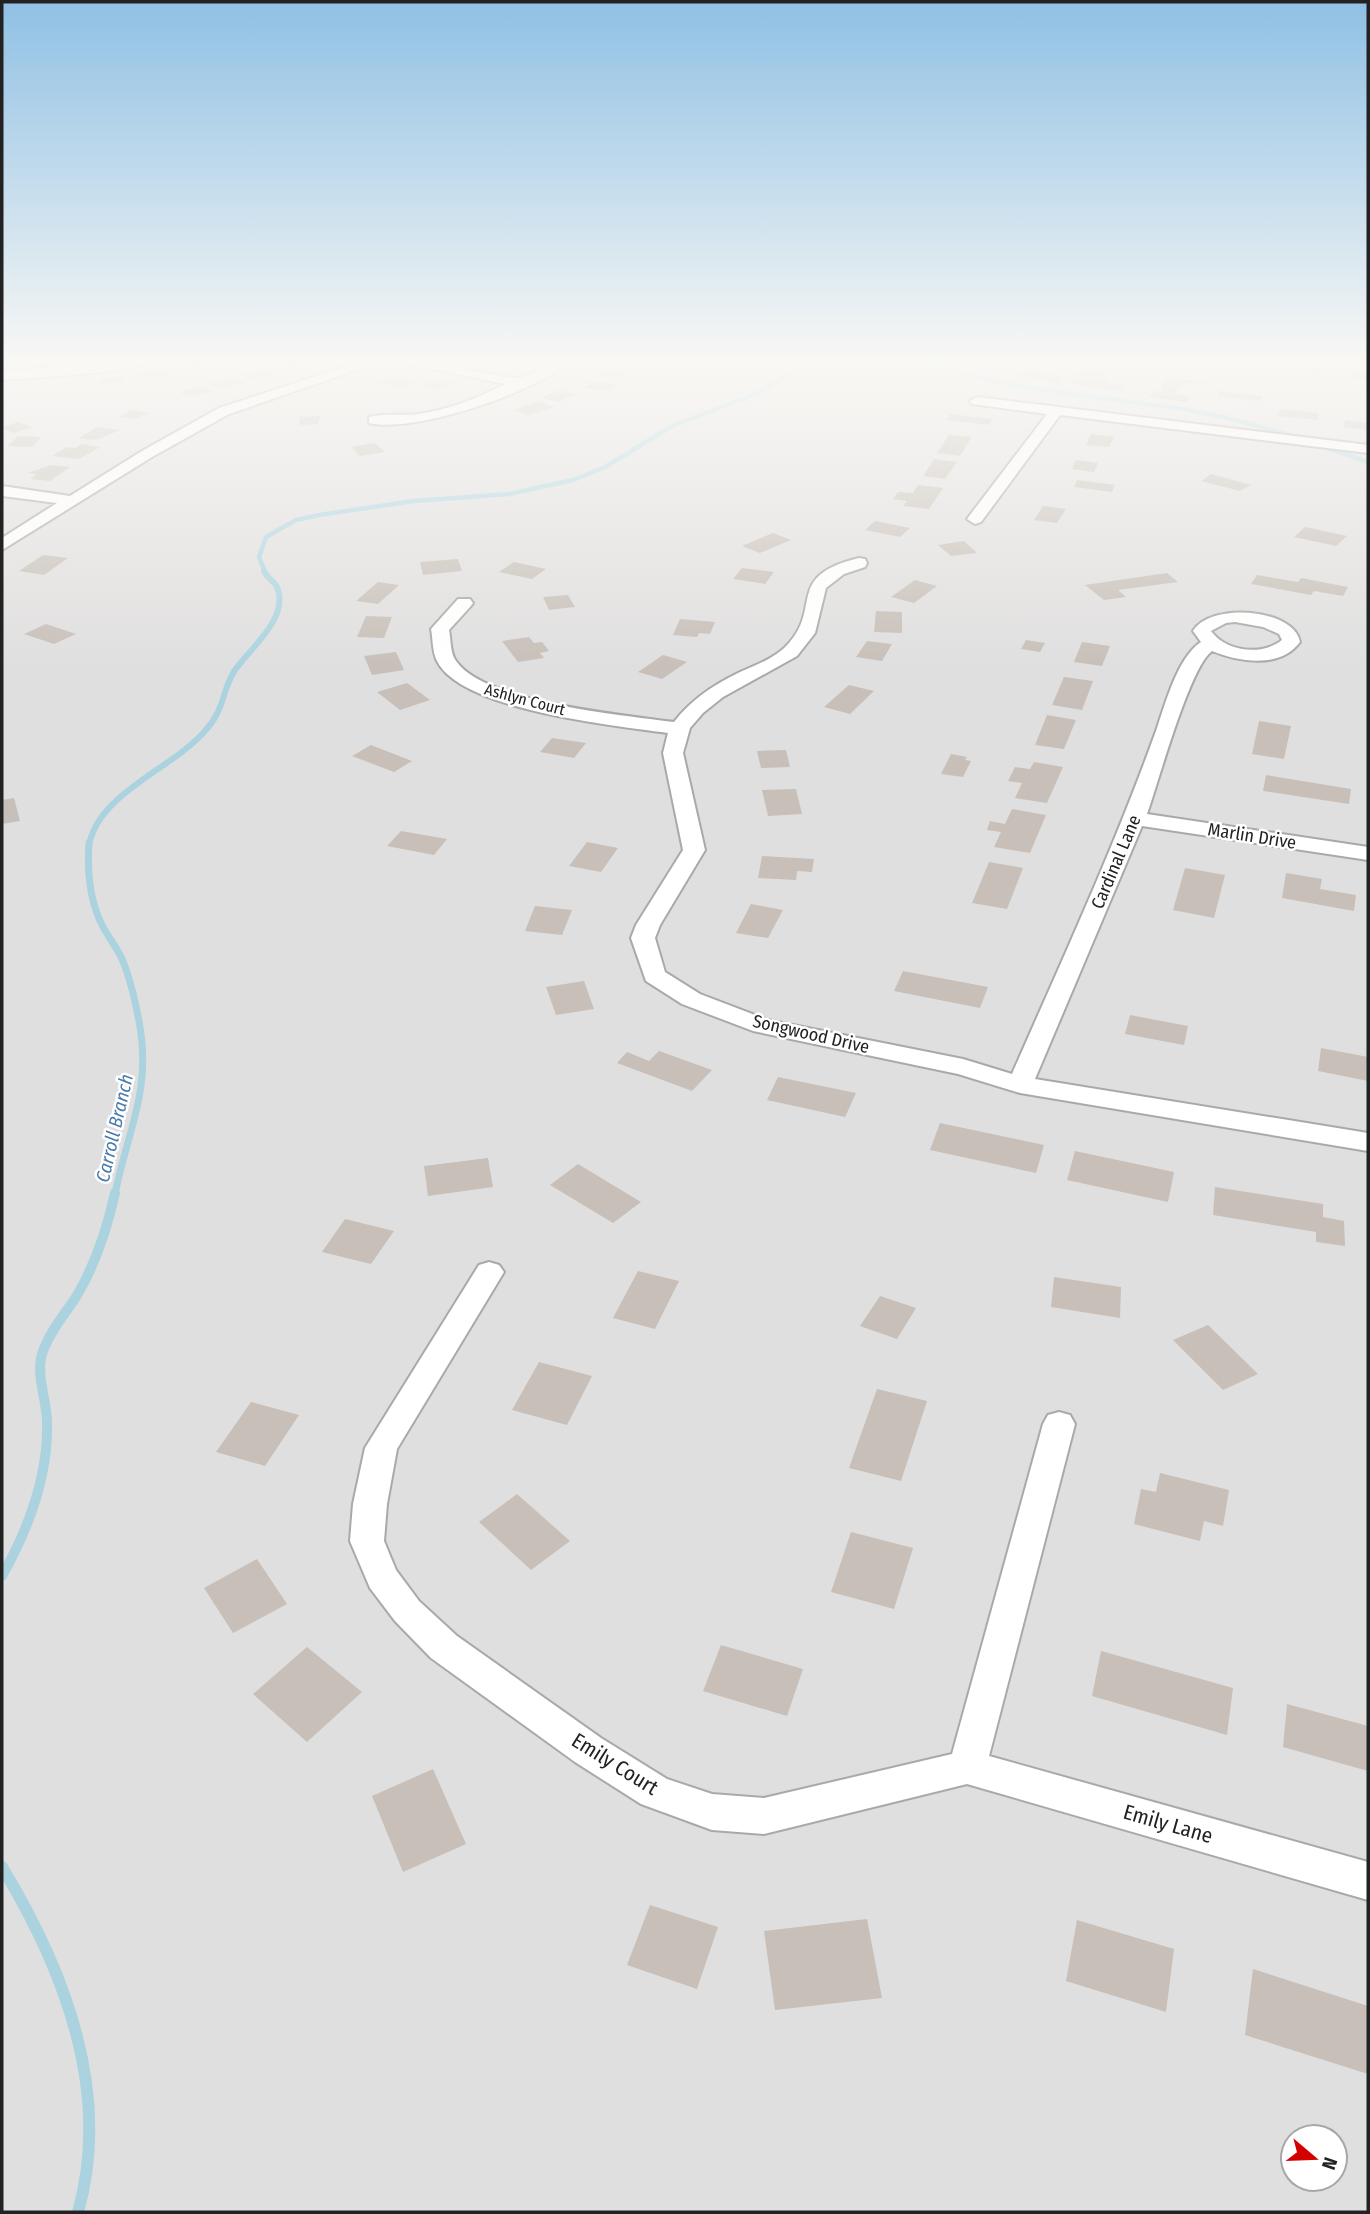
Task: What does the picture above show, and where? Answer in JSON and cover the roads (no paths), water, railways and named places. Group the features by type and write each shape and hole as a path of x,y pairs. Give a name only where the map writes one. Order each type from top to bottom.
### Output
{"street":[{"path":"2,545 134,462"},
{"path":"975,519 1018,462"},
{"path":"2,491 74,501"},
{"path":"679,729 701,705 735,682 795,649 808,631 815,591 834,572 859,563"},
{"name":"Ashlyn Court","path":"464,603 440,629 446,663 463,678 485,691 584,715 679,729"},
{"name":"Cardinal Lane","path":"1020,1084 1135,818 1183,682 1200,651 1212,643"},
{"name":"Songwood Drive","path":"679,729 673,750 694,850 648,925 643,939 654,976 691,999 762,1026 963,1067 1020,1084 1368,1142"},
{"name":"Marlin Drive","path":"1135,818 1368,853"},
{"name":"Emily Court","path":"489,1272 381,1447 370,1504 367,1541 382,1578 407,1611 444,1647 588,1749 655,1792 712,1812 764,1816 967,1767"},
{"path":"967,1767 1059,1424"},
{"name":"Emily Lane","path":"967,1767 1368,1881"}],"waterway":[{"name":"Carroll Branch","path":"265,572 259,557 266,537 296,520 414,501 509,494 573,480 613,462"},
{"name":"Carroll Branch","path":"89,845 96,827 121,796 191,745 212,723 235,670 266,632 278,610 280,599 277,587 264,571"},
{"name":"Carroll Branch","path":"89,845 92,897 103,927 120,955 128,975 143,1050 140,1092 115,1194"},
{"name":"Carroll Branch","path":"2,1576 29,1520 45,1461 47,1420 40,1368 43,1351 76,1297 95,1259 115,1193"},
{"name":"Carroll Branch","path":"2,1867 45,1947 76,2033 85,2077 89,2122 87,2167 78,2212"}]}
